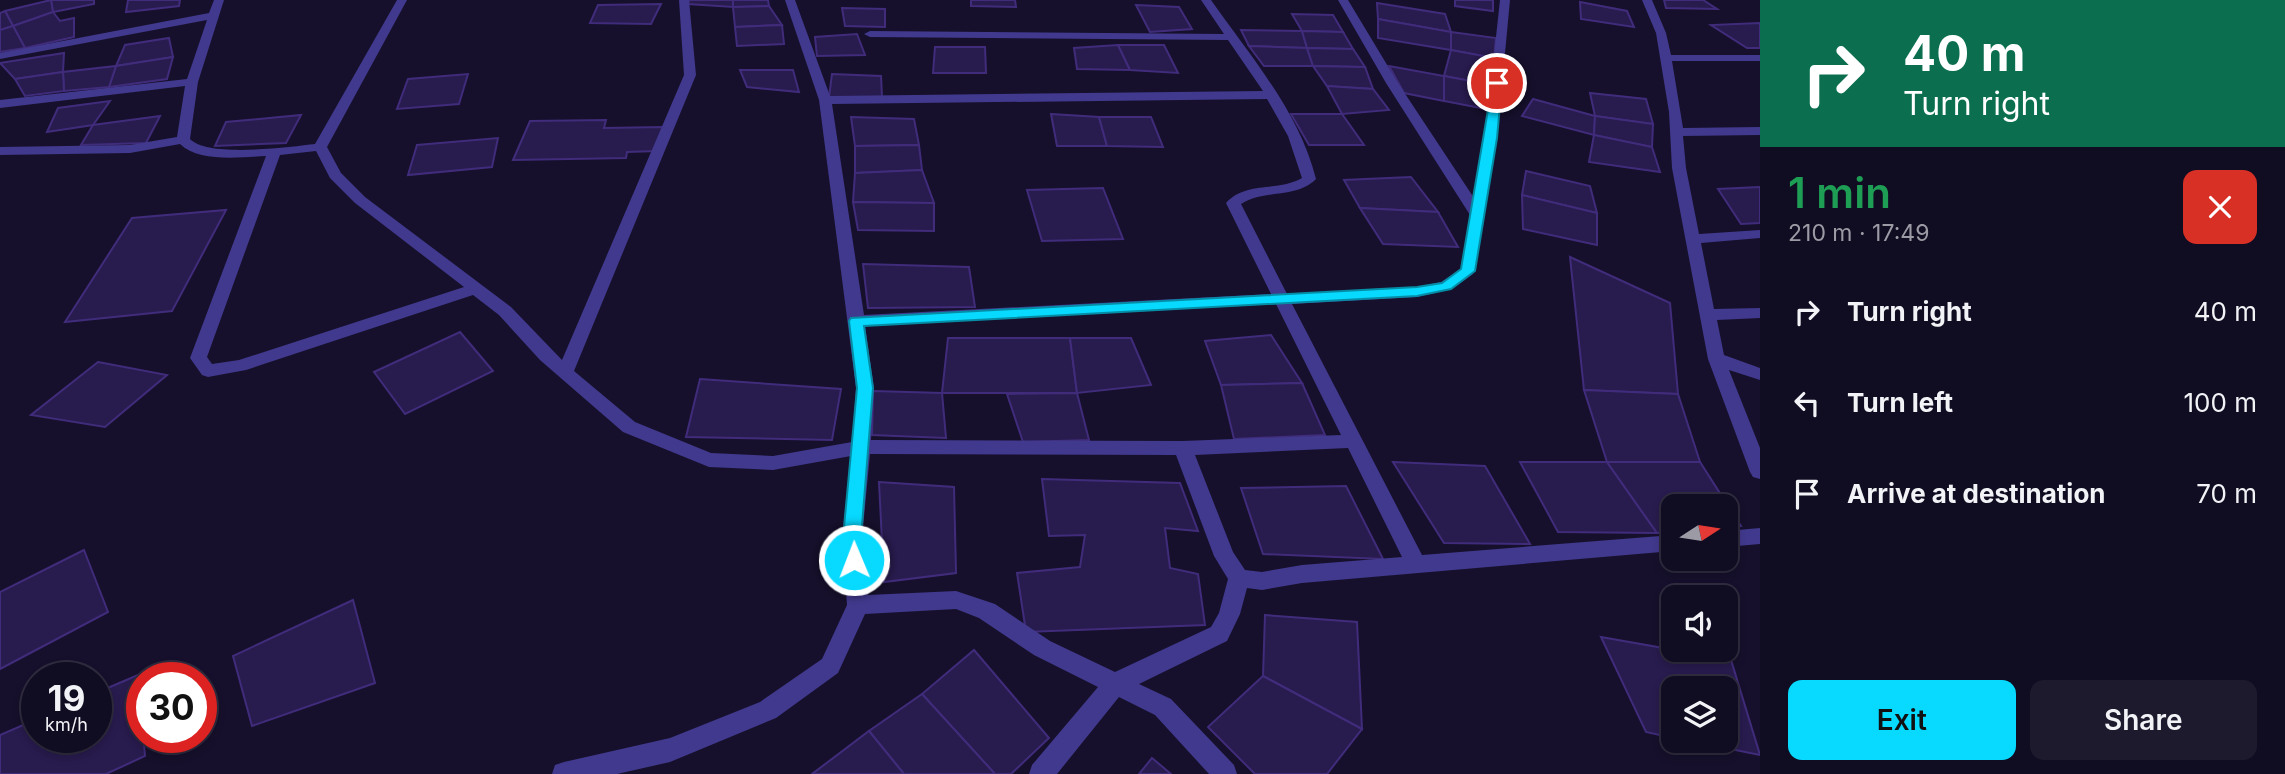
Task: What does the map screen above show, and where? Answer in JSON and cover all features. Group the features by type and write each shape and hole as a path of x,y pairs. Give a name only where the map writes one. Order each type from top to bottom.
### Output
{"street":[{"path":"183,140 192,82 219,0"},
{"path":"320,147 402,0"},
{"path":"565,373 690,75 684,0"},
{"path":"564,774 670,750 768,710 830,666 858,605 852,538 865,388 825,100 790,0"},
{"path":"1206,0 1270,95 1307,163 1309,179 1300,186 1246,193 1234,203 1416,564"},
{"path":"1343,0 1392,83 1478,216"},
{"path":"856,321 1417,292 1446,286 1468,271 1491,138 1505,0"},
{"path":"1647,0 1661,33 1679,168 1716,359 1760,472"},
{"path":"0,56 216,15"},
{"path":"870,34 1230,37"},
{"path":"1665,58 1760,58"},
{"path":"0,104 192,82"},
{"path":"825,100 1270,95"},
{"path":"1676,132 1760,131"},
{"path":"183,140 191,147 203,150 274,152 320,147"},
{"path":"0,151 130,149 183,140"},
{"path":"320,147 335,175 360,200 505,311 565,373 629,427 709,460 773,463 861,447 1183,448 1354,442"},
{"path":"274,152 198,358 208,370 240,366 477,288"},
{"path":"1693,239 1760,234"},
{"path":"1707,315 1760,313"},
{"path":"1716,359 1760,374"},
{"path":"1183,448 1224,556 1239,578 1262,581 1302,574 1661,544"},
{"path":"1738,538 1760,536"},
{"path":"1041,774 1116,683 1219,634 1229,614 1239,578"},
{"path":"858,605 956,600 987,611 1042,648 1163,707 1225,774"}],"building":[{"path":"51,0 94,0 94,4 53,12"},
{"path":"51,0 53,12 13,26 5,11"},
{"path":"128,0 180,0 179,6 126,12"},
{"path":"689,0 733,0 733,7 688,4"},
{"path":"733,0 768,0 769,6 733,7"},
{"path":"971,0 1015,0 1016,7 971,6"},
{"path":"1455,0 1493,0 1493,11 1455,6"},
{"path":"1664,0 1703,0 1717,9 1666,8"},
{"path":"1580,2 1627,11 1634,27 1581,19"},
{"path":"1377,3 1445,14 1451,32 1378,19"},
{"path":"661,4 651,24 590,23 598,5"},
{"path":"1136,5 1179,7 1192,29 1150,32"},
{"path":"769,6 782,25 735,27 733,7"},
{"path":"842,8 885,9 885,27 845,26"},
{"path":"5,11 13,26 0,30 0,13"},
{"path":"53,12 60,21 74,18 74,37 25,48 13,26"},
{"path":"1292,14 1333,15 1343,32 1302,31"},
{"path":"1378,19 1451,32 1451,50 1378,38"},
{"path":"1760,23 1760,48 1747,48 1711,25"},
{"path":"782,25 784,44 737,46 735,27"},
{"path":"13,26 25,48 0,52 0,30"},
{"path":"1241,30 1302,31 1307,48 1249,46"},
{"path":"1302,31 1343,32 1353,49 1307,48"},
{"path":"1451,32 1496,38 1494,58 1451,50"},
{"path":"857,34 865,55 817,56 815,37"},
{"path":"169,38 173,57 116,66 125,45"},
{"path":"1118,45 1130,70 1077,69 1074,48"},
{"path":"1118,45 1164,45 1178,73 1130,70"},
{"path":"1249,46 1307,48 1313,66 1264,66"},
{"path":"935,47 985,47 986,73 933,73"},
{"path":"1307,48 1353,49 1365,67 1313,66"},
{"path":"1451,50 1494,58 1492,85 1444,76"},
{"path":"64,53 63,72 15,79 0,63"},
{"path":"173,57 167,79 109,87 116,66"},
{"path":"116,66 109,87 64,91 63,72"},
{"path":"1313,66 1365,67 1373,89 1327,86"},
{"path":"1389,66 1444,76 1444,101 1404,93"},
{"path":"740,70 793,70 799,92 747,87"},
{"path":"63,72 64,91 25,96 15,79"},
{"path":"468,74 459,104 397,109 408,79"},
{"path":"832,74 881,76 882,97 829,97"},
{"path":"1444,76 1492,85 1491,110 1444,101"},
{"path":"1327,86 1373,89 1389,110 1342,114"},
{"path":"1590,93 1646,99 1653,124 1595,116"},
{"path":"1533,99 1595,116 1594,135 1522,116"},
{"path":"110,101 93,125 47,132 58,108"},
{"path":"1051,114 1099,117 1107,146 1057,146"},
{"path":"1291,114 1342,114 1364,145 1309,145"},
{"path":"301,115 286,143 215,146 226,122"},
{"path":"160,116 146,143 81,145 93,125"},
{"path":"1595,116 1653,124 1652,147 1594,135"},
{"path":"851,117 914,119 919,145 855,146"},
{"path":"1099,117 1151,117 1163,147 1107,146"},
{"path":"606,120 604,128 663,127 657,151 627,152 626,158 513,160 530,121"},
{"path":"1594,135 1652,147 1660,172 1589,162"},
{"path":"498,138 492,167 408,175 417,145"},
{"path":"919,145 922,170 855,173 855,146"},
{"path":"922,170 934,203 853,202 855,173"},
{"path":"1526,171 1590,186 1597,213 1522,195"},
{"path":"1411,177 1438,212 1360,208 1344,180"},
{"path":"1760,187 1760,223 1741,224 1718,189"},
{"path":"1103,188 1123,239 1042,241 1027,190"},
{"path":"1522,195 1597,213 1597,245 1523,229"},
{"path":"853,202 934,203 934,231 858,230"},
{"path":"1360,208 1438,212 1458,247 1383,244"},
{"path":"226,210 172,311 65,322 132,218"},
{"path":"1570,257 1670,303 1678,394 1584,390"},
{"path":"863,264 969,267 975,307 868,308"},
{"path":"460,332 493,371 405,414 374,372"},
{"path":"1271,335 1302,383 1221,385 1205,341"},
{"path":"948,338 1070,338 1077,393 942,393"},
{"path":"1070,338 1131,338 1151,385 1077,393"},
{"path":"98,362 167,375 105,427 31,415"},
{"path":"700,379 841,389 832,440 686,437"},
{"path":"1302,383 1325,435 1234,439 1221,385"},
{"path":"1584,390 1678,394 1700,462 1607,462"},
{"path":"873,391 942,393 946,438 872,435"},
{"path":"1077,393 1089,440 1023,442 1007,394"},
{"path":"1393,462 1485,466 1530,544 1444,543"},
{"path":"1520,462 1607,462 1657,533 1558,532"},
{"path":"1607,462 1700,462 1720,494 1661,494 1661,533 1657,533"},
{"path":"1042,479 1180,483 1198,531 1165,528 1170,568 1198,574 1205,625 1026,632 1017,573 1080,567 1085,535 1049,536"},
{"path":"879,482 954,487 956,573 884,582"},
{"path":"1346,486 1383,559 1263,554 1241,488"},
{"path":"84,550 108,612 0,669 0,592"},
{"path":"353,600 375,683 252,726 233,656"},
{"path":"1265,615 1357,622 1362,729 1263,676"},
{"path":"1601,637 1661,648 1661,662 1732,662 1736,676 1661,676 1661,735 1646,732"},
{"path":"974,650 1049,738 1011,774 995,774 922,694"},
{"path":"1263,676 1362,729 1327,774 1255,774 1208,727"},
{"path":"126,680 126,753 145,753 145,756 106,774 0,774 0,735 21,726 21,753 112,753 112,686"},
{"path":"1738,683 1760,755 1738,751"},
{"path":"922,694 995,774 904,774 869,731"},
{"path":"869,731 904,774 812,774"},
{"path":"1152,758 1171,774 1139,774"}],"route":[{"path":"854,560 852,538 865,388 856,321 1417,292 1446,286 1468,271 1491,138 1497,83"}]}
